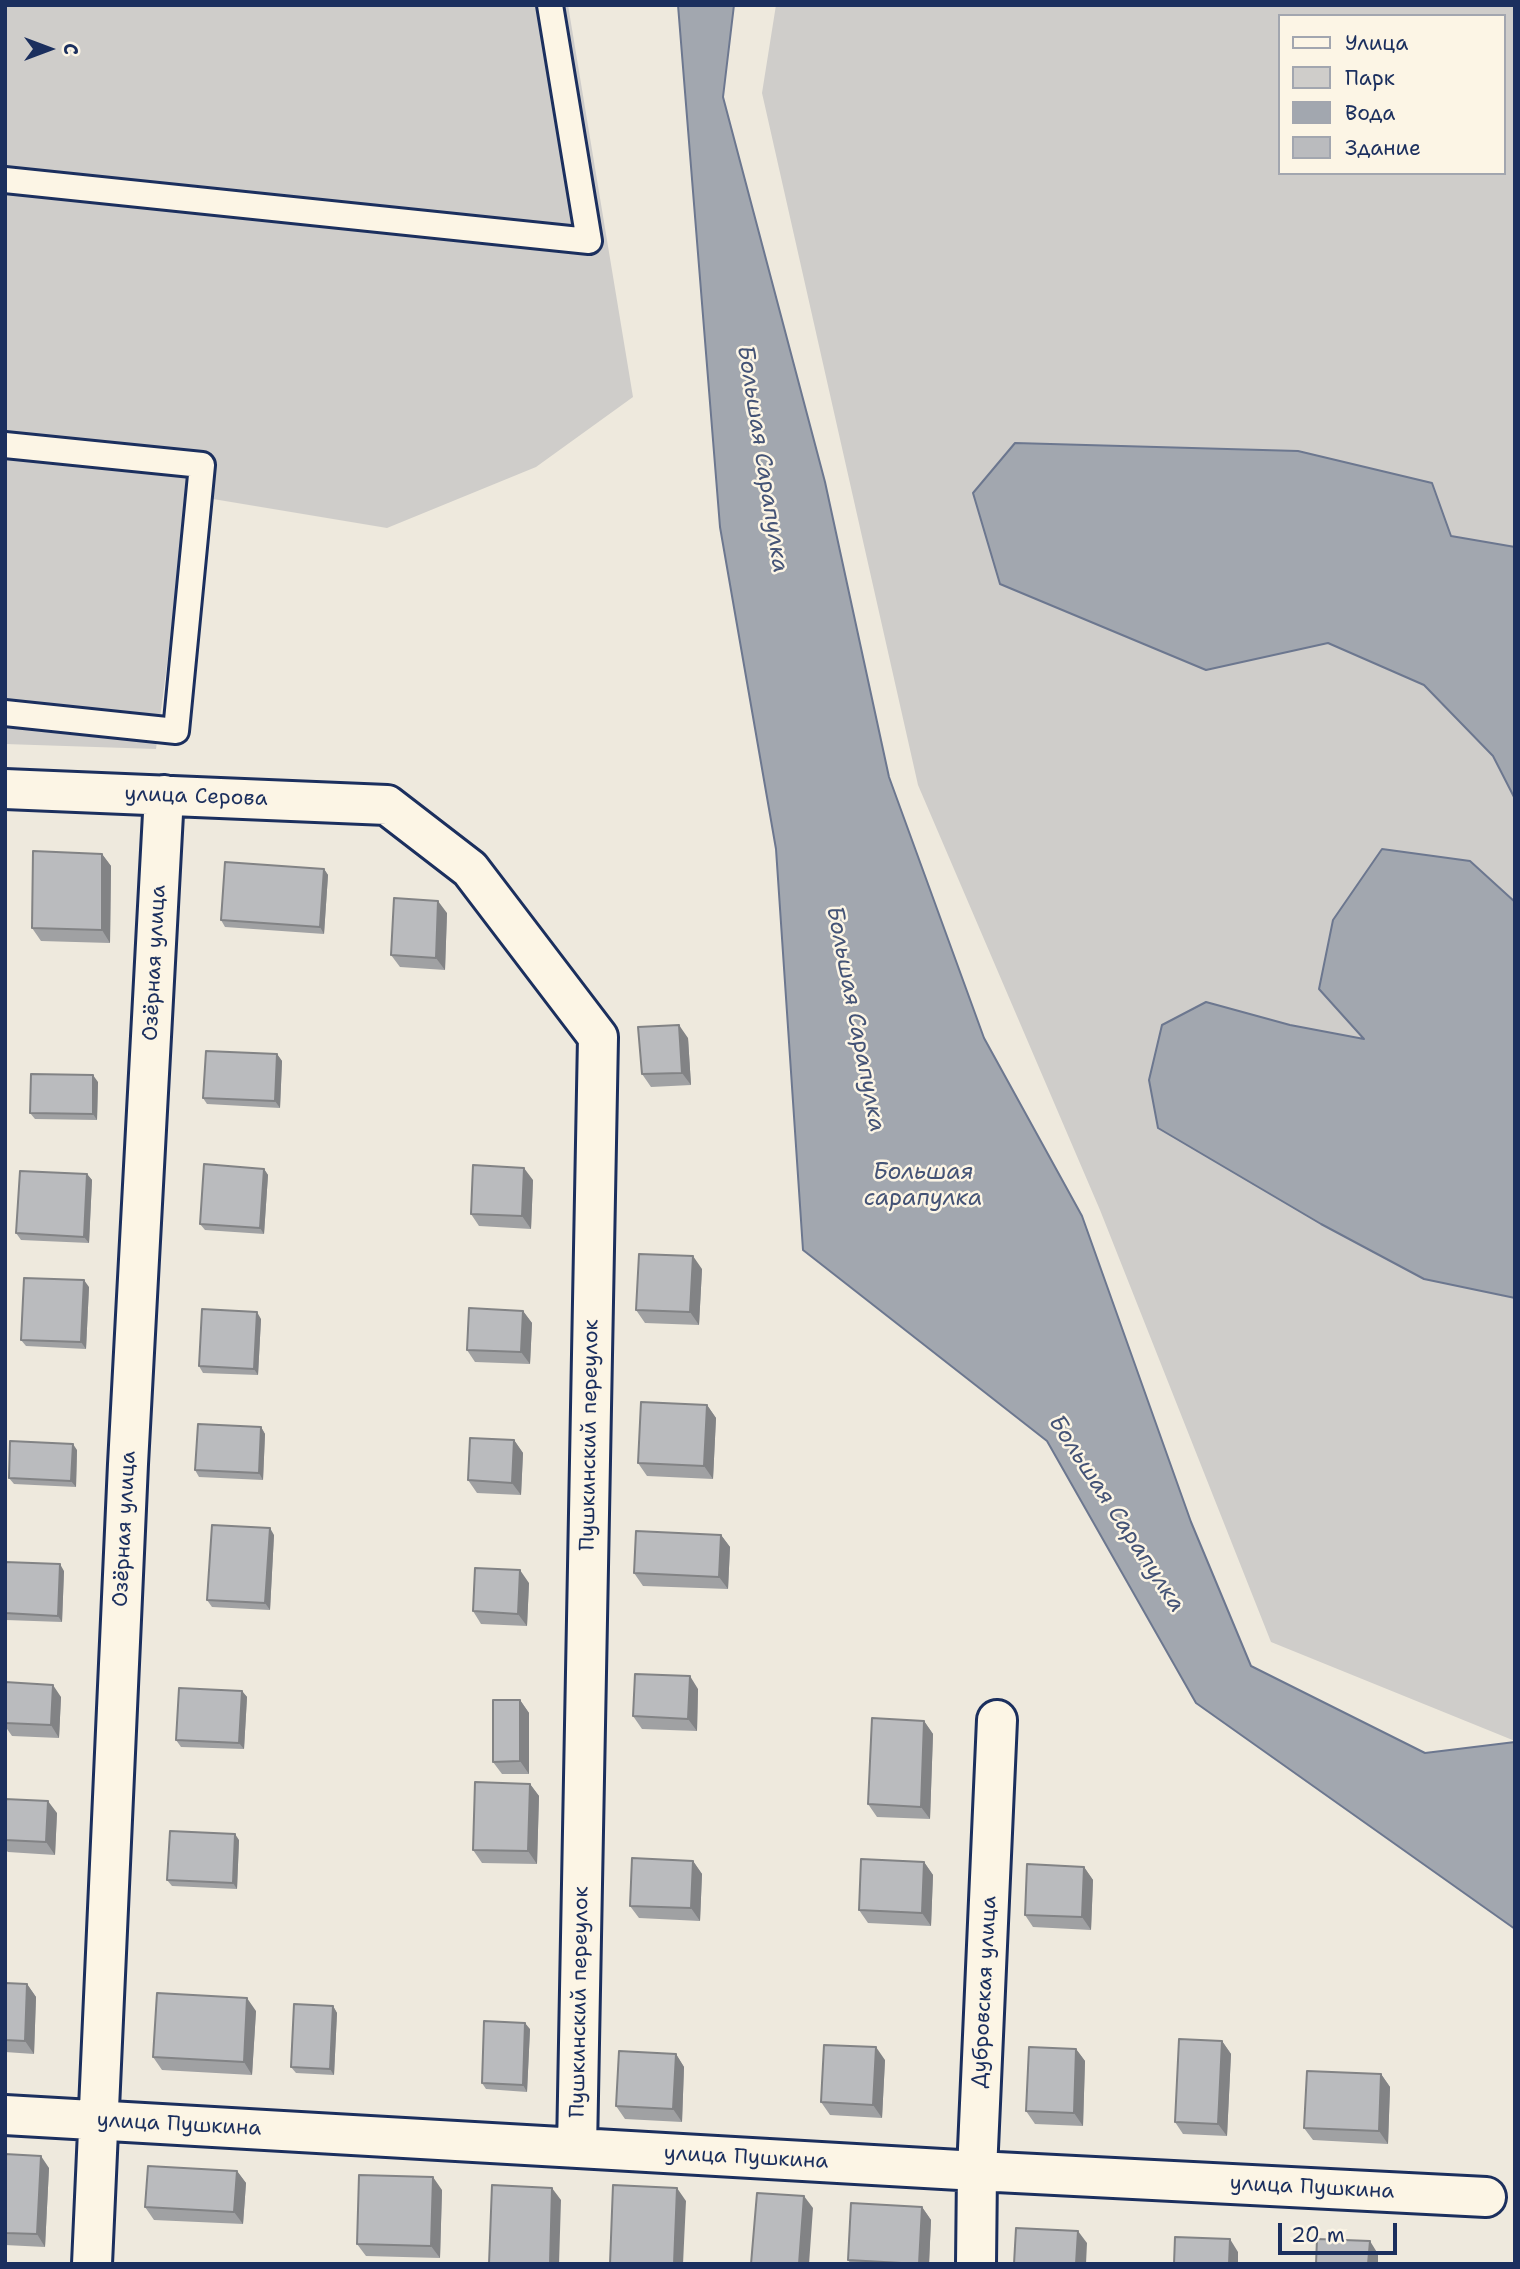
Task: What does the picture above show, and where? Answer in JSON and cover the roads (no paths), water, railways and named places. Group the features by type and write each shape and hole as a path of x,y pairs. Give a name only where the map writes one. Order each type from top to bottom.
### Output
{"street":[{"name":"улица Серова","path":"5,789 387,805"},
{"name":"Озёрная улица","path":"92,2264 128,1464 164,795"},
{"name":"Пушкинский переулок","path":"387,805 470,869 597,1037 577,2148"},
{"name":"Дубровская улица","path":"976,2264 977,2171 997,1720"},
{"name":"улица Пушкина","path":"5,2115 977,2171 1486,2197"}],"lane":[{"path":"5,180 589,241 550,5"},
{"path":"5,445 202,465 176,731 5,713"}],"water":[{"name":"Большая сарапулка","path":"678,5 734,5 723,97 825,482 889,777 984,1038 1082,1216 1191,1522 1251,1666 1425,1753 1515,1742 1515,1929 1196,1703 1047,1441 803,1250 776,849 720,527"},
{"path":"1015,443 1298,451 1432,483 1451,536 1515,547 1515,799 1493,756 1424,685 1328,643 1206,670 1000,584 973,493"},
{"path":"1382,849 1470,861 1515,902 1515,1298 1424,1279 1321,1224 1158,1128 1149,1080 1162,1025 1206,1002 1290,1025 1364,1039 1319,989 1333,920"}],"water label":[{"name":"Большая Сарапулка","path":"762,459"},
{"name":"Большая Сарапулка","path":"855,1019"},
{"name":"Большая Сарапулка","path":"1116,1514"}]}
